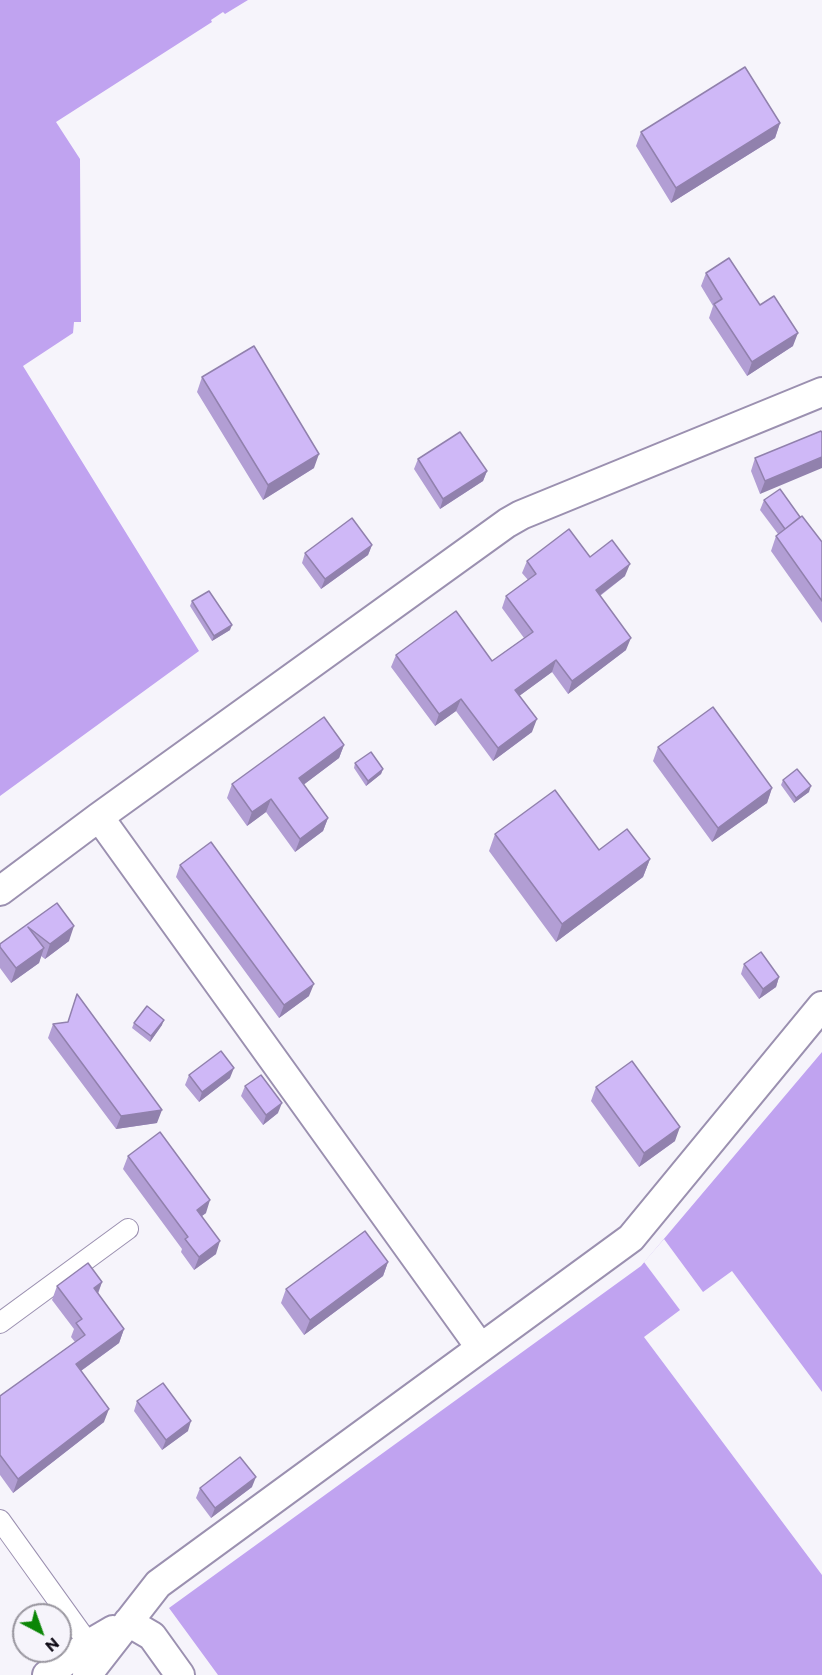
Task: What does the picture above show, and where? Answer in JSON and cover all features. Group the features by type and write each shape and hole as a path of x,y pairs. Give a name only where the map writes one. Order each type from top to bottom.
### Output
{"street":[{"path":"0,891 507,523 531,510 822,392"},
{"path":"99,817 480,1347"},
{"path":"87,1675 158,1584 631,1238 822,1006"},
{"path":"0,1323 128,1229"},
{"path":"0,1520 89,1644"},
{"path":"47,1675 89,1644 128,1622"},
{"path":"128,1622 152,1636 180,1675"}],"shaded area":[{"path":"0,0 248,0 225,14 223,12 211,20 212,22 56,122 80,159 81,322 74,322 73,333 23,366 199,651 0,796"},
{"path":"822,1052 822,1675 218,1675 169,1608 641,1266"}],"pier":[{"path":"664,1239 703,1292 732,1271 822,1392 822,1575 644,1337 680,1310 644,1262"}],"building":[{"path":"745,67 780,123 676,188 641,132"},
{"path":"729,258 760,305 774,296 798,333 752,362 714,304 722,299 706,273"},
{"path":"254,346 319,454 268,485 202,377"},
{"path":"821,431 822,457 765,481 755,458"},
{"path":"460,432 487,471 443,499 418,459"},
{"path":"780,489 800,517 785,529 764,500"},
{"path":"802,516 822,542 822,601 776,536"},
{"path":"352,518 372,545 325,579 305,553"},
{"path":"569,529 590,557 612,540 630,564 596,590 631,638 572,681 556,660 515,690 537,719 498,748 461,699 439,714 396,655 456,611 492,661 533,632 506,596 536,574 527,561"},
{"path":"209,591 232,625 214,636 192,601"},
{"path":"713,707 772,788 718,828 658,747"},
{"path":"324,717 344,745 299,778 328,818 300,839 271,799 252,812 232,784"},
{"path":"371,752 383,769 368,781 355,763"},
{"path":"797,769 811,786 796,798 783,780"},
{"path":"555,790 599,850 627,829 650,859 562,924 495,834"},
{"path":"211,842 314,984 284,1005 180,865"},
{"path":"57,903 74,926 50,944 28,927 44,948 16,968 0,944"},
{"path":"761,952 779,977 763,989 744,964"},
{"path":"77,994 162,1110 121,1116 53,1024 68,1022"},
{"path":"147,1006 164,1020 151,1036 134,1023"},
{"path":"221,1051 234,1068 202,1092 189,1075"},
{"path":"632,1061 680,1127 644,1153 596,1087"},
{"path":"261,1075 282,1103 266,1115 245,1086"},
{"path":"160,1132 210,1200 197,1210 220,1241 199,1257 185,1239 188,1237 128,1156"},
{"path":"365,1231 388,1262 310,1320 286,1289"},
{"path":"88,1263 102,1282 94,1288 124,1329 76,1364 109,1409 18,1479 0,1455 0,1396 85,1335 76,1323 82,1319 57,1286"},
{"path":"163,1383 191,1421 166,1440 137,1401"},
{"path":"240,1457 256,1477 215,1508 200,1488"}]}
